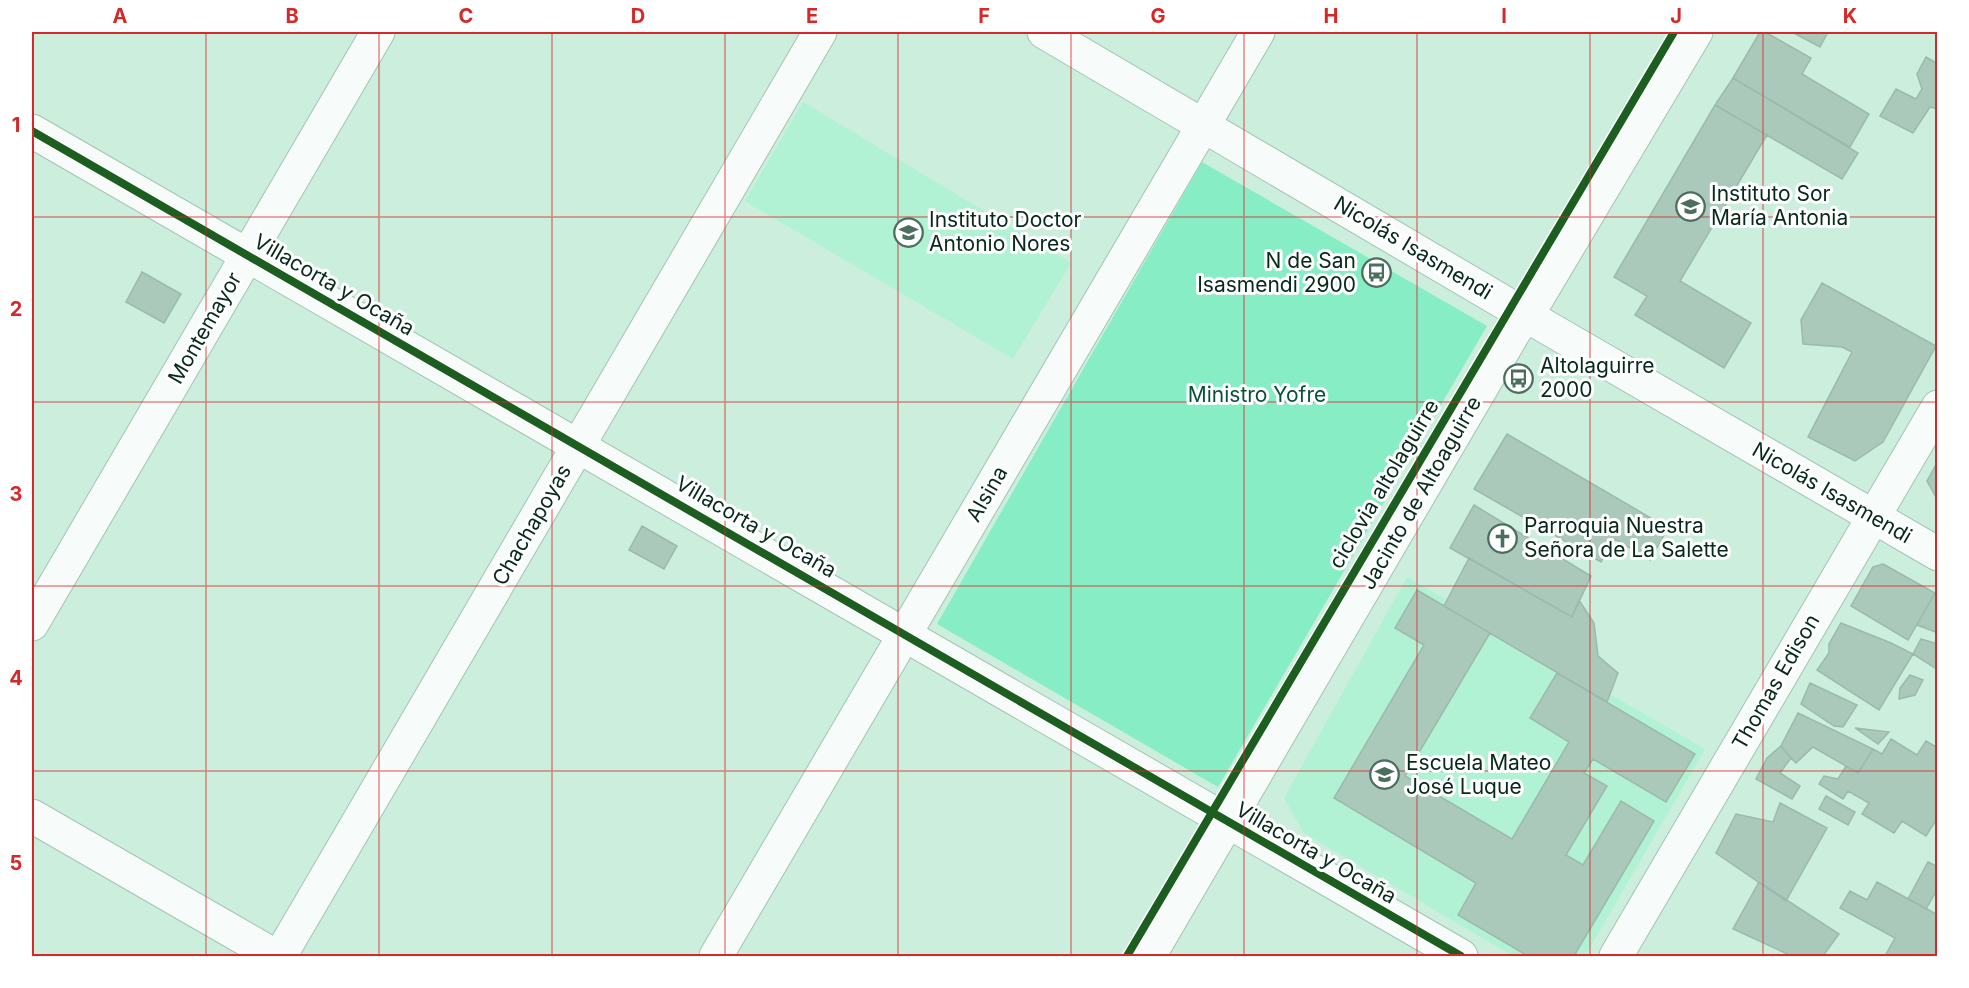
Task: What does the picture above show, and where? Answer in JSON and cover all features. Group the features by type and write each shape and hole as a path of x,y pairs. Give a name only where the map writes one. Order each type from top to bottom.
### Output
{"street":[{"name":"Montemayor","path":"32,624 378,32"},
{"name":"Chachapoyas","path":"280,957 819,32"},
{"name":"Nicolás Isasmendi","path":"1044,32 1938,554"},
{"name":"Alsina","path":"716,957 1258,32"},
{"name":"Jacinto de Altoaguirre","path":"1149,957 1526,315 1696,32"},
{"name":"Villacorta y Ocaña","path":"32,131 1461,957"},
{"name":"Thomas Edison","path":"1616,957 1938,407"},
{"path":"32,816 275,957"}],"shaded area":[{"name":"Instituto Doctor Antonio Nores","path":"803,102 1071,263 1013,359 745,201"},
{"path":"1407,577 1705,749 1585,956 1513,956 1304,833 1284,798"}],"green space":[{"name":"Ministro Yofre","path":"1202,162 1487,326 1218,787 937,624"}],"building":[{"path":"1760,32 1765,32 1811,58 1802,74 1869,114 1850,147 1733,78"},
{"path":"1792,32 1828,32 1820,47"},
{"path":"1926,57 1938,64 1938,109 1930,107 1913,133 1880,116 1896,89 1916,99 1922,89 1917,74"},
{"path":"1733,78 1858,153 1842,179 1715,105"},
{"name":"Instituto Sor María Antonia","path":"1715,105 1767,135 1680,281 1751,323 1724,368 1635,315 1647,296 1614,277"},
{"path":"142,272 181,294 164,323 126,302"},
{"path":"1822,283 1936,346 1883,442 1855,461 1808,437 1852,352 1842,347 1803,344 1801,320"},
{"path":"1507,434 1668,528 1650,560 1615,539 1601,562 1474,489"},
{"path":"1938,461 1938,501 1927,481"},
{"name":"Parroquia Nuestra Señora de La Salette","path":"1474,505 1591,576 1572,617 1450,548"},
{"path":"642,526 677,546 664,569 629,550"},
{"path":"1469,558 1572,617 1579,600 1594,623 1598,656 1618,673 1607,702 1444,606"},
{"path":"1883,564 1935,593 1908,640 1851,606 1873,567"},
{"path":"1417,590 1490,633 1405,776 1512,839 1569,742 1530,718 1557,673 1695,754 1666,802 1593,759 1584,773 1607,786 1566,855 1583,865 1621,801 1654,821 1574,956 1528,956 1458,915 1476,883 1334,798 1424,645 1395,628"},
{"path":"1935,593 1938,596 1938,633 1917,625"},
{"path":"1841,623 1913,654 1879,710 1817,670 1829,653 1829,644"},
{"path":"1921,639 1938,644 1938,670 1913,654"},
{"path":"1910,675 1923,680 1915,695 1899,699 1900,688"},
{"path":"1810,683 1857,705 1843,727 1834,726 1801,704"},
{"path":"1798,713 1873,749 1858,773 1813,747 1796,763 1781,746"},
{"path":"1855,728 1889,732 1878,744"},
{"path":"1891,739 1917,755 1926,741 1938,748 1938,817 1926,836 1902,821 1894,833 1862,814 1869,803 1848,791 1843,799 1819,784 1824,776 1838,779 1846,766 1858,773 1873,749 1882,754"},
{"path":"1781,746 1791,758 1780,773 1800,786 1792,799 1756,779 1767,758"},
{"path":"1826,796 1855,812 1848,825 1819,809"},
{"path":"1780,803 1827,828 1786,901 1716,853 1736,814 1773,822"},
{"path":"1928,862 1938,867 1938,888 1926,909 1908,899"},
{"path":"1759,882 1839,934 1823,956 1792,956 1733,929"},
{"path":"1877,882 1938,915 1938,956 1891,956 1886,954 1895,938 1840,908 1850,891 1867,900"}],"cycle path":[{"name":"ciclovia altolaguirre","path":"1127,956 1674,32"},
{"path":"32,131 1461,956"}],"place":[{"name":"Instituto Sor María Antonia","path":"1690,206"},
{"name":"Instituto Doctor Antonio Nores","path":"908,232"},
{"name":"N de San Isasmendi 2900","path":"1377,273"},
{"name":"Altolaguirre 2000","path":"1519,378"},
{"name":"Parroquia Nuestra Señora de La Salette","path":"1503,538"},
{"name":"Escuela Mateo José Luque","path":"1385,775"}]}
